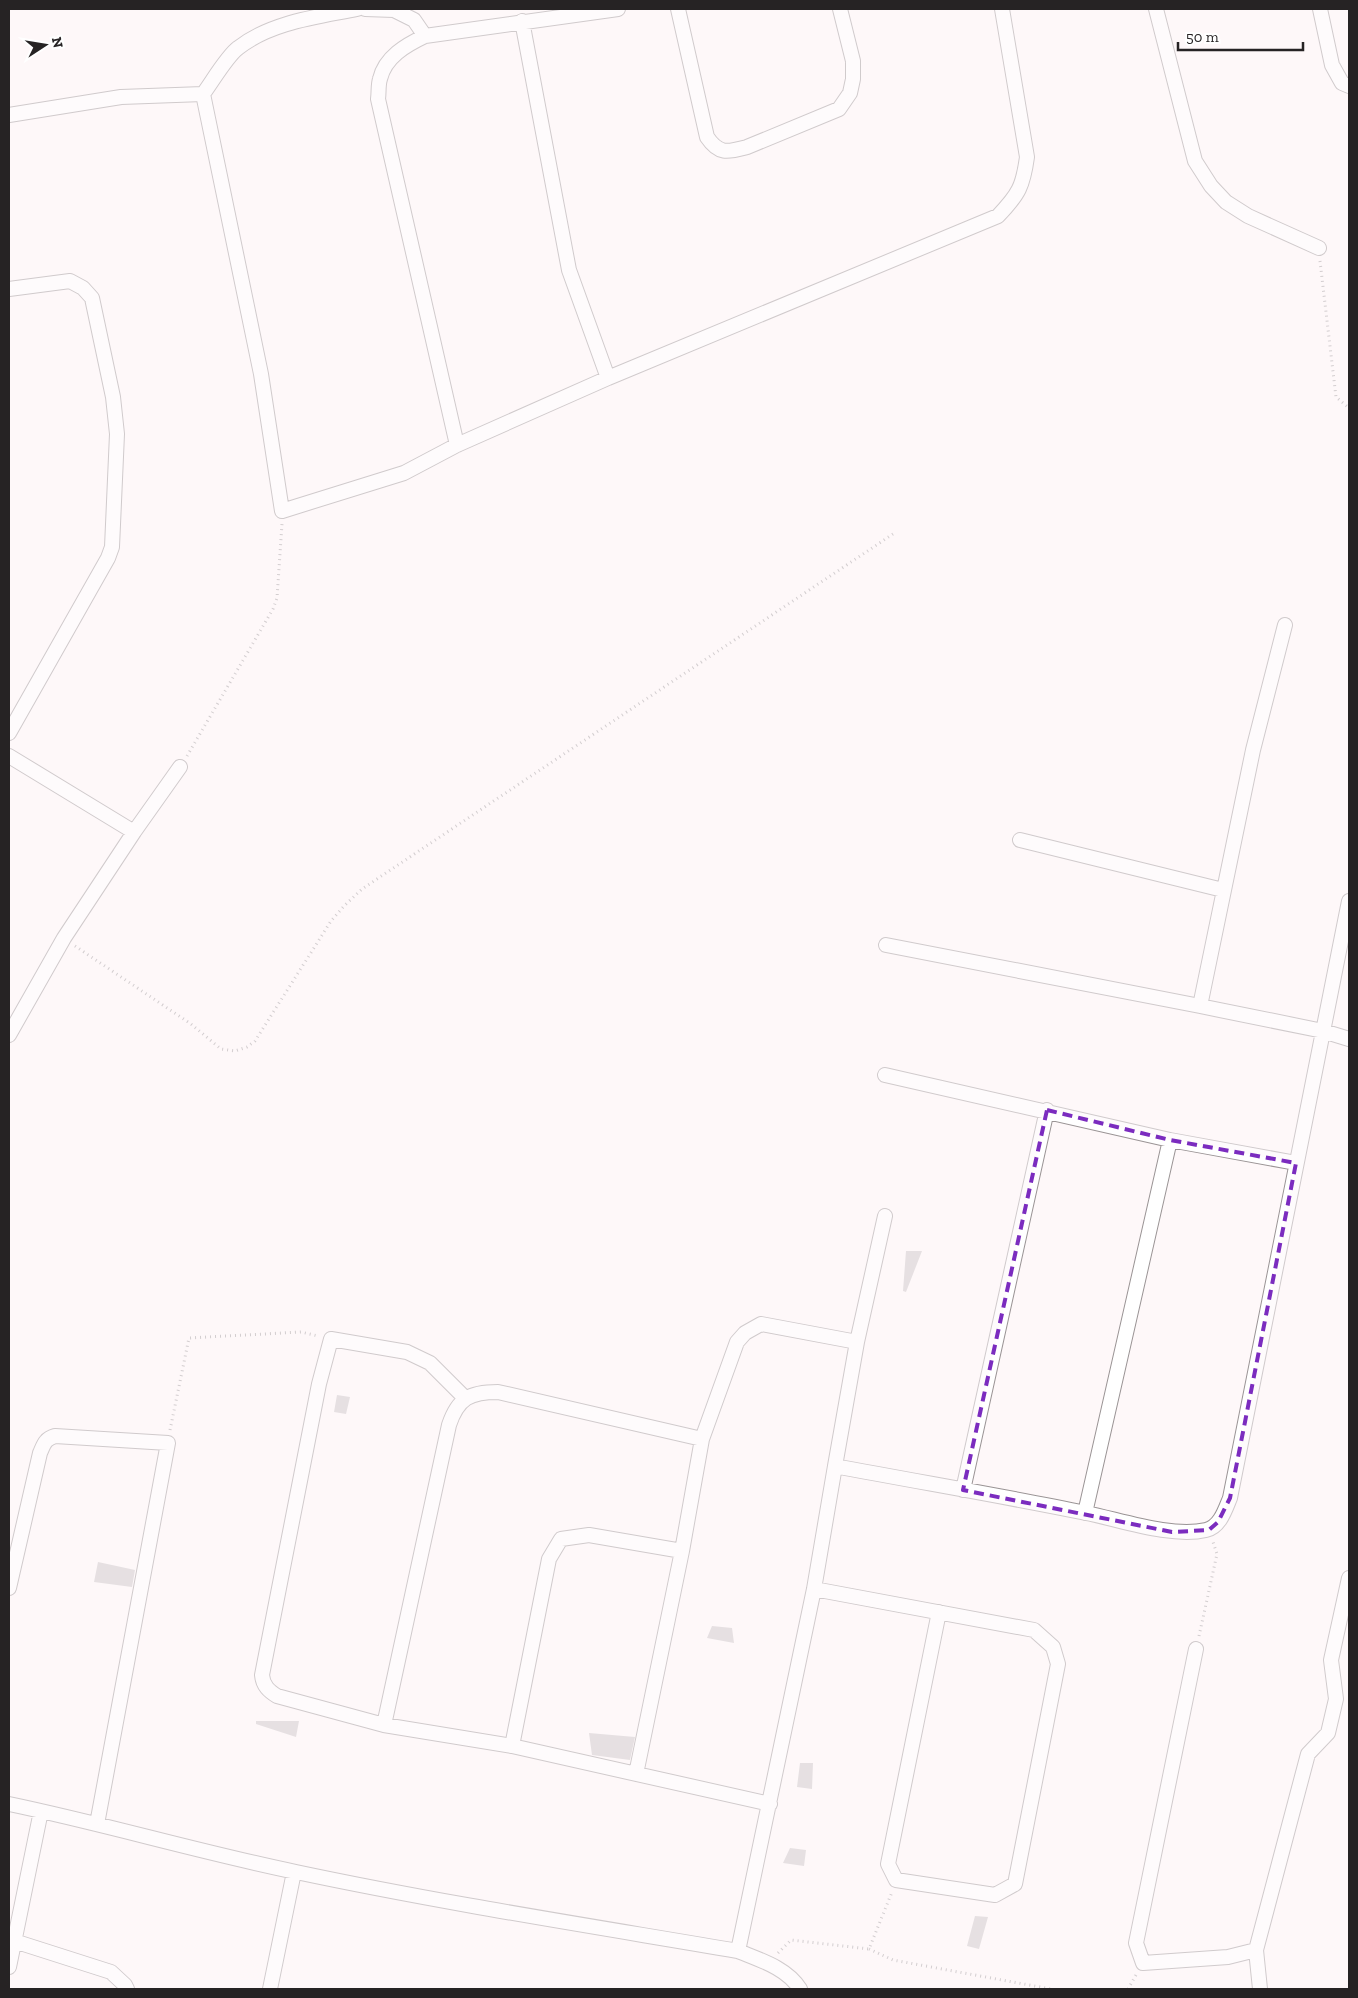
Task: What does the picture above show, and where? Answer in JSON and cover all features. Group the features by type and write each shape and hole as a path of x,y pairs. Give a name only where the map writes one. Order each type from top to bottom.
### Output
{"street":[{"path":"357,9 269,30 237,48 203,94 261,374 282,512 404,473 458,445 608,378 998,216 1016,198 1024,179 1027,157 1002,9"},
{"path":"365,9 394,10 414,20 425,36"},
{"path":"458,445 378,99 380,78 390,60 405,45 425,36 618,9"},
{"path":"678,9 707,137 713,146 722,151 733,151 747,147 839,109 850,93 853,79 853,62 840,9"},
{"path":"1156,9 1195,161 1211,186 1226,202 1248,216 1319,248"},
{"path":"1320,9 1332,64 1342,83 1349,86"},
{"path":"522,21 569,270 608,378"},
{"path":"9,116 122,97 203,94"},
{"path":"9,289 70,281 83,288 92,298 113,396 117,434 112,547 108,558 9,733"},
{"path":"1200,1006 1253,750 1285,625"},
{"path":"9,756 134,832"},
{"path":"9,1035 64,938 134,832 180,767"},
{"path":"1020,840 1223,890"},
{"path":"835,1466 1085,1513 1172,1532 1192,1533 1209,1530 1218,1522 1230,1498 1349,901"},
{"path":"886,944 1323,1031 1349,1039"},
{"path":"885,1075 1047,1110 1170,1140 1296,1163"},
{"path":"964,1490 1047,1110"},
{"path":"1085,1513 1170,1140"},
{"path":"738,1951 814,1589 857,1342 885,1216"},
{"path":"636,1774 682,1551 702,1440 737,1342 745,1332 761,1324 857,1342"},
{"path":"465,1398 430,1363 406,1352 331,1339 317,1394 262,1675 265,1686 277,1696 384,1725 512,1746 770,1804"},
{"path":"384,1725 449,1425 454,1410 465,1398 487,1392 498,1392 702,1440"},
{"path":"9,1588 40,1453 44,1443 49,1438 55,1436 168,1443 96,1824"},
{"path":"512,1746 549,1559 562,1539 589,1536 682,1551"},
{"path":"1260,1989 1256,1950 1308,1754 1328,1733 1336,1699 1331,1660 1349,1578"},
{"path":"814,1589 939,1612 1034,1630 1053,1647 1058,1664 1015,1884 994,1895 896,1880 888,1864 939,1612"},
{"path":"1196,1649 1136,1943 1143,1962 1228,1957 1256,1950"},
{"path":"9,1804 294,1872 386,1890 738,1951 769,1963 795,1982 800,1989"},
{"path":"9,1967 41,1811"},
{"path":"270,1989 294,1872"},
{"path":"14,1941 111,1972 127,1989"}],"path":[{"path":"1319,248 1336,397 1349,408"},
{"path":"180,767 273,609 277,598 282,512"},
{"path":"64,938 191,1024 221,1049 235,1050 247,1048 255,1041 331,921 362,890 892,534"},
{"path":"168,1443 189,1338 301,1332 331,1339"},
{"path":"1196,1649 1217,1554 1209,1530"},
{"path":"869,1949 896,1880"},
{"path":"769,1963 791,1940 869,1949 893,1960 1051,1989"}],"highlighted area":[{"path":"1047,1110 1170,1140 1296,1163 1230,1498 1218,1522 1209,1530 1172,1532 963,1490"}],"building":[{"path":"906,1251 922,1251 906,1292 903,1291"},
{"path":"337,1395 350,1397 346,1414 334,1412"},
{"path":"98,1562 135,1570 132,1587 94,1582"},
{"path":"712,1626 732,1628 734,1643 707,1638"},
{"path":"256,1721 299,1721 296,1737 256,1724"},
{"path":"589,1733 635,1737 630,1760 592,1755"},
{"path":"800,1763 813,1763 812,1789 797,1787"},
{"path":"790,1848 806,1850 804,1866 783,1863"},
{"path":"975,1916 988,1917 979,1949 967,1946"}]}
